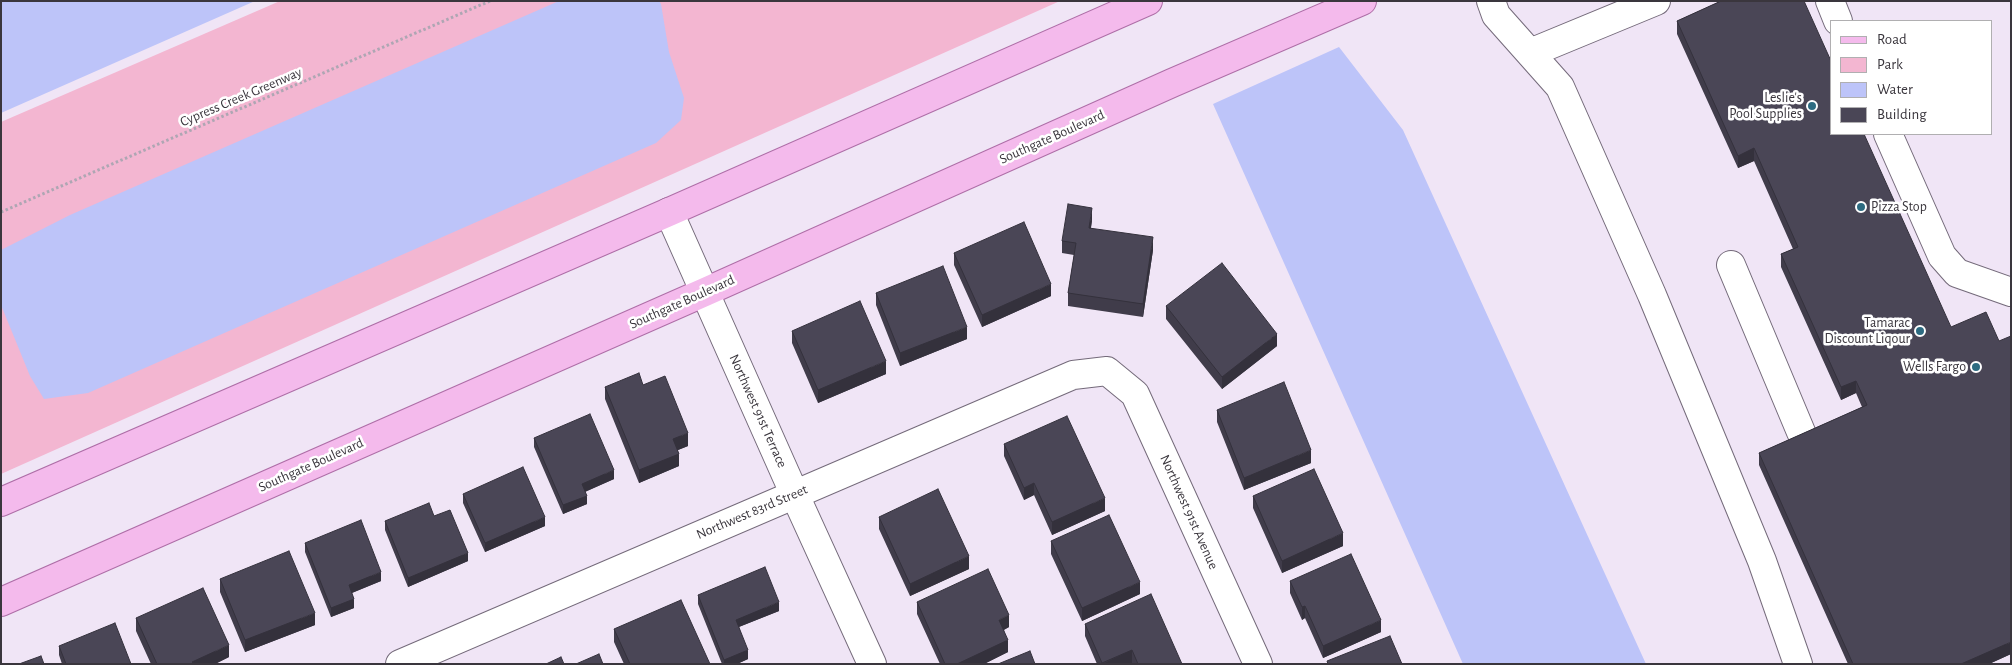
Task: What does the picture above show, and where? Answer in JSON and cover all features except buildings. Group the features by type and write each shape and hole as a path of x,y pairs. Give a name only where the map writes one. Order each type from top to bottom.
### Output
{"main road":[{"path":"1,502 669,212 1148,1"},
{"name":"Southgate Boulevard","path":"1,602 705,292 1172,83 1362,1"}],"street":[{"path":"1491,1 1496,15 1560,87 1648,286 1762,561 1798,664"},
{"path":"1530,53 1656,1"},
{"path":"1830,1 1838,20"},
{"path":"1888,135 1942,256 1957,273 2011,292"},
{"name":"Northwest 91st Terrace","path":"669,212 794,494 872,664"},
{"path":"1732,265 1801,432"},
{"name":"Northwest 83rd Street","path":"400,664 1074,375 1107,371"},
{"name":"Northwest 91st Avenue","path":"1107,371 1135,394 1258,664"}],"path":[{"name":"Cypress Creek Greenway","path":"1,212 490,1"}],"green space":[{"path":"280,1 1060,1 1,474 1,122"}],"water":[{"path":"1,1 255,1 1,113"},
{"path":"559,1 659,1 669,52 684,98 681,120 656,143 88,393 44,399 30,376 1,305 1,250 70,215"},
{"path":"1339,47 1403,130 1646,664 1463,664 1213,104"}],"place":[{"name":"Leslie's Pool Supplies","path":"1812,106"},
{"name":"Pizza Stop","path":"1861,207"},
{"name":"Tamarac Discount Liqour","path":"1920,331"},
{"name":"Wells Fargo","path":"1976,367"}]}
